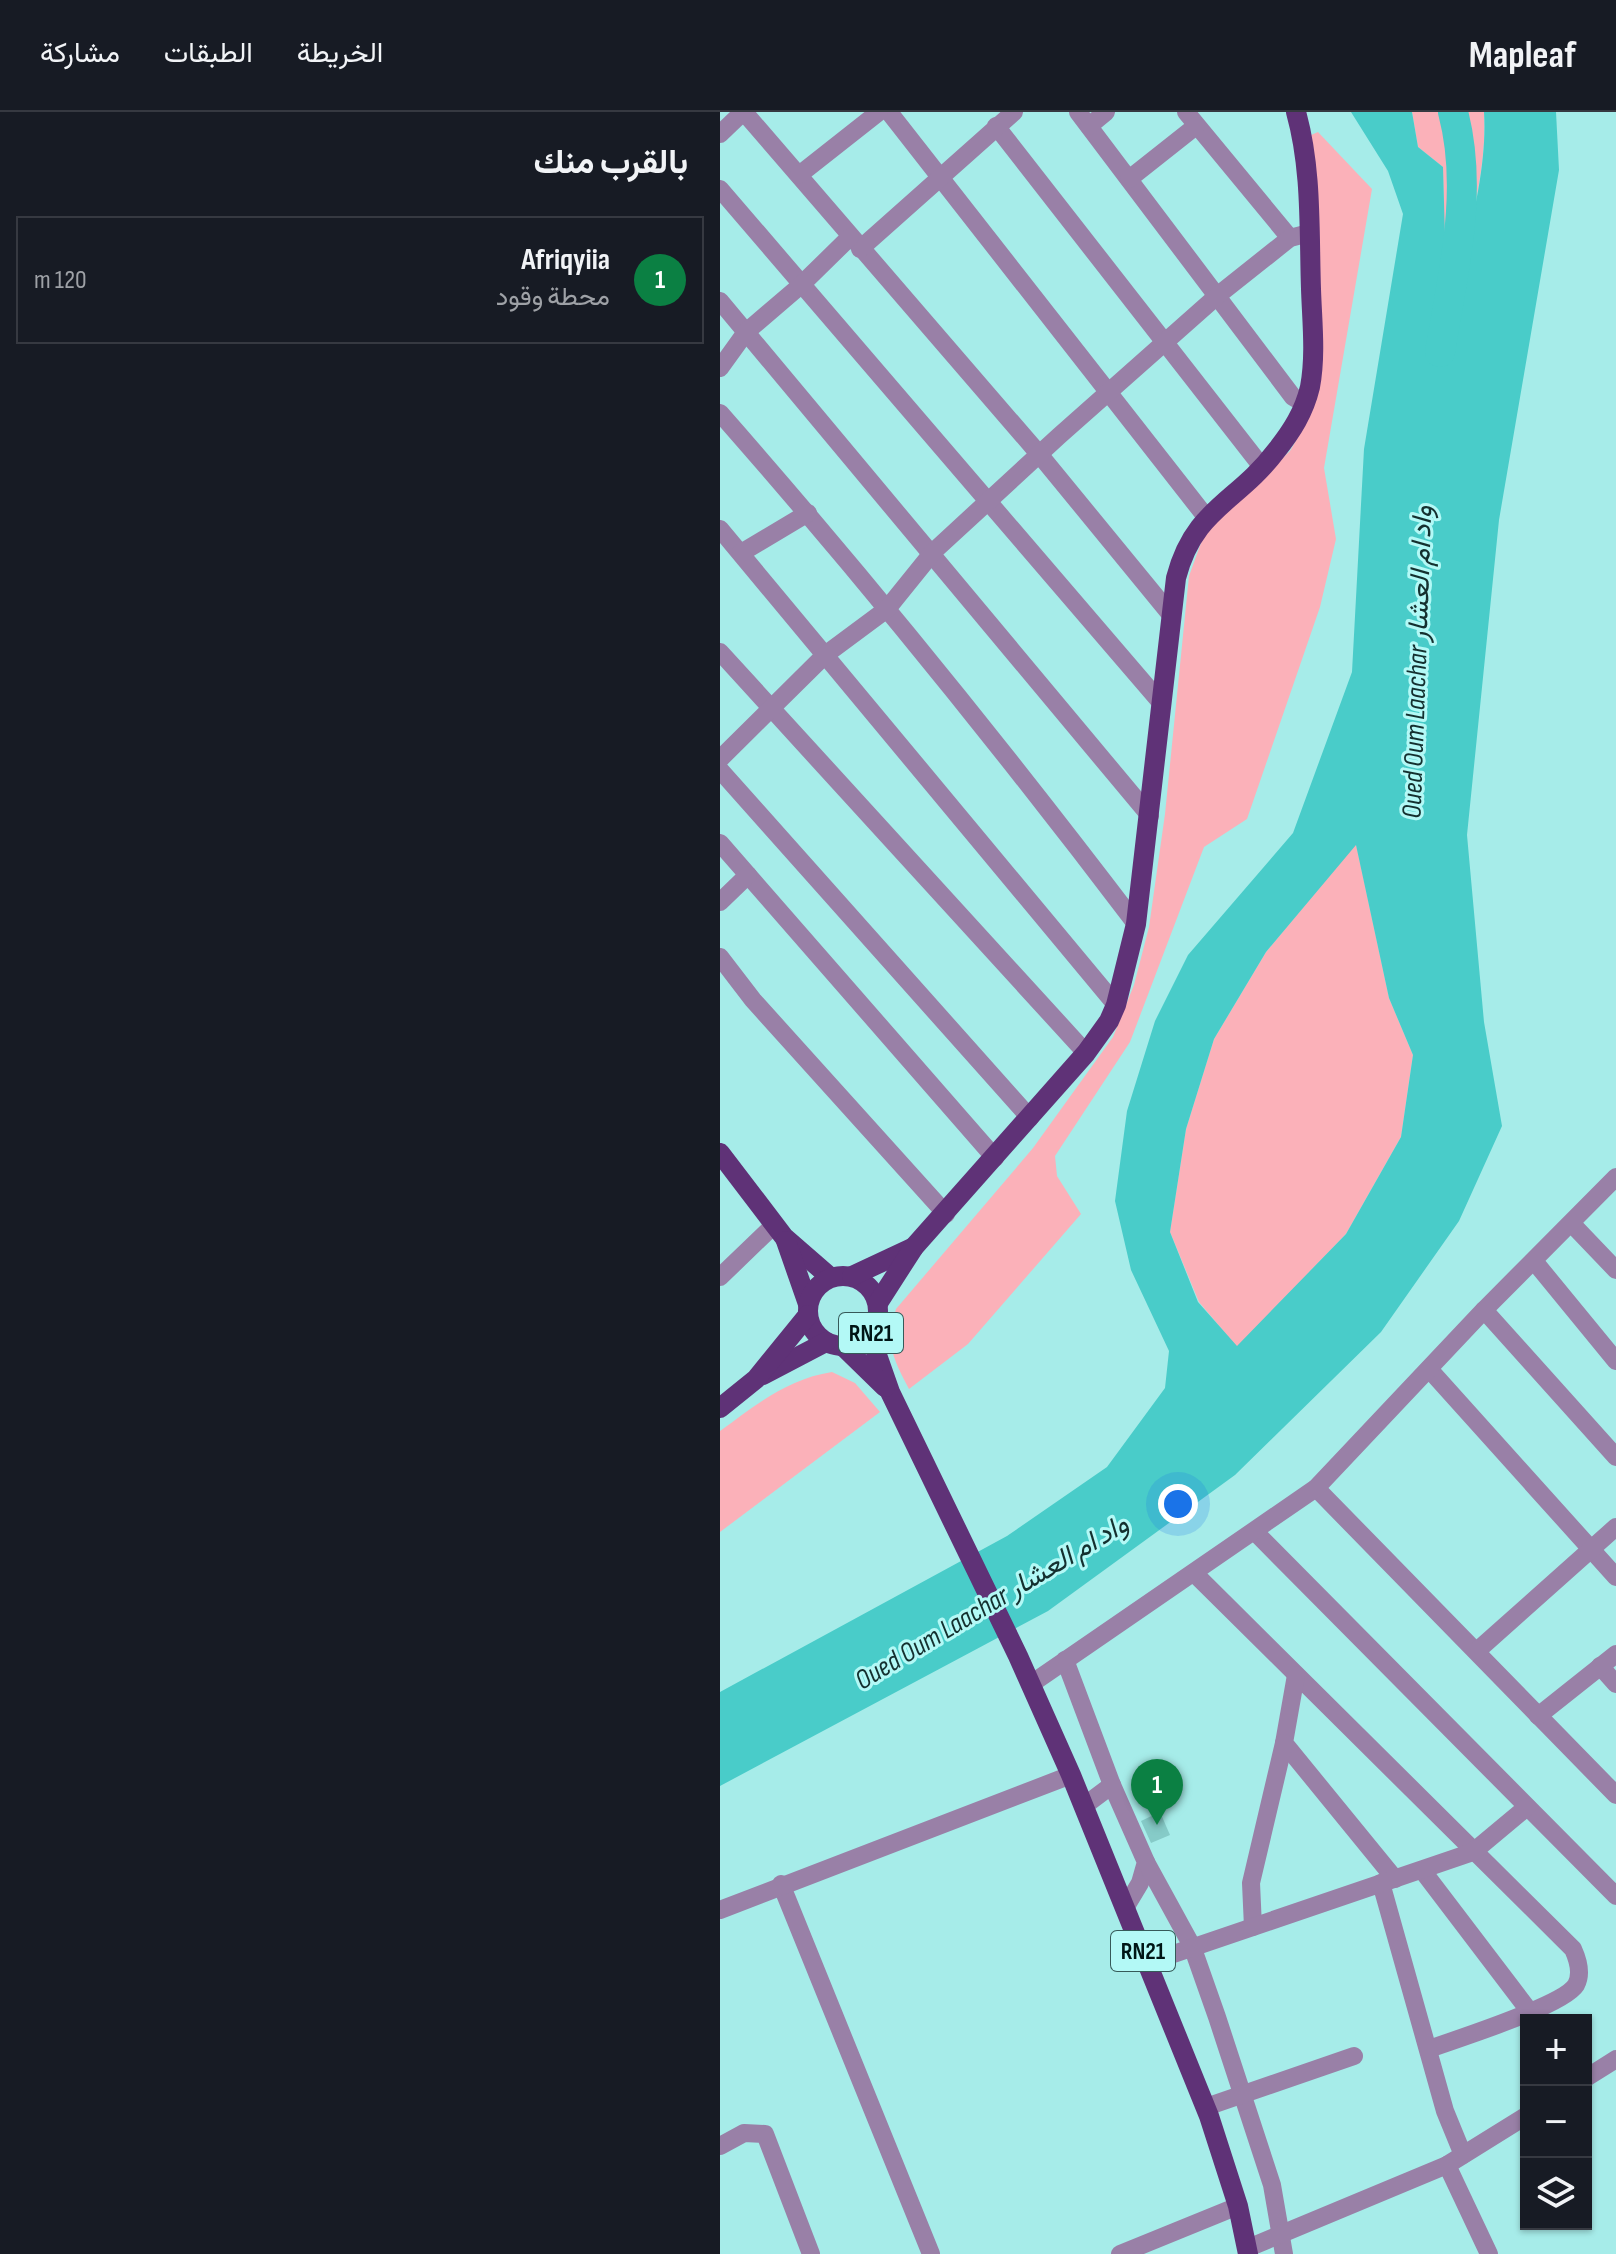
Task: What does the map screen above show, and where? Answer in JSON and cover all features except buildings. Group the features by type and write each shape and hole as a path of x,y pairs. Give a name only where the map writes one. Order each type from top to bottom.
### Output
{"main road":[{"path":"878,1303 914,1247 1086,1053 1109,1021 1116,1005 1136,924 1171,615 1183,550 1206,517 1262,467 1300,418 1305,404 1313,351 1300,235 1303,137 1296,112"},
{"name":"RN21","path":"721,1157 779,1231 830,1277"},
{"name":"RN21","path":"779,1231 813,1331 834,1344 890,1392"},
{"path":"852,1276 914,1247"},
{"name":"RN21","path":"808,1310 815,1288 830,1277 852,1276 869,1286 878,1303 879,1315 870,1335 858,1343 834,1344"},
{"path":"720,1408 756,1379 808,1310"},
{"name":"RN21","path":"870,1335 890,1392 1018,1656 1084,1806 1206,2107 1238,2206 1248,2251"},
{"path":"756,1379 834,1344"}],"street":[{"path":"720,134 743,112 1039,454 1171,615"},
{"path":"799,175 879,112"},
{"path":"889,112 1206,517"},
{"path":"720,368 746,332 1014,112"},
{"path":"1106,112 1084,119 1293,397 1305,404"},
{"path":"720,759 825,655 887,609 933,552 985,502 1217,296 1300,235 1191,119 1129,179"},
{"path":"996,126 1262,467"},
{"path":"720,189 985,502 1162,704"},
{"path":"720,301 933,552 1150,816"},
{"path":"720,413 808,513 1005,750 1136,924"},
{"path":"741,553 808,513"},
{"path":"720,529 1116,1005"},
{"path":"720,652 1068,1037 1086,1053"},
{"path":"720,770 1030,1118"},
{"path":"720,843 995,1158"},
{"path":"720,902 748,875"},
{"path":"720,957 753,1000 946,1214"},
{"path":"1031,1684 1316,1488 1484,1310 1616,1177"},
{"path":"1572,1224 1616,1270"},
{"path":"720,1277 779,1231"},
{"path":"1534,1261 1616,1361"},
{"path":"1484,1310 1616,1457"},
{"path":"1429,1369 1616,1577"},
{"path":"1316,1488 1614,1791"},
{"path":"1478,1650 1616,1527"},
{"path":"1255,1532 1616,1896"},
{"path":"1195,1574 1573,1949 1578,1959 1577,1983 1569,1992 1530,2012 1429,2049"},
{"path":"1538,1716 1616,1654"},
{"path":"1065,1660 1112,1785 1146,1862 1192,1946 1272,2185 1282,2245"},
{"path":"1600,1666 1616,1684"},
{"path":"1253,1927 1251,1883 1284,1743 1296,1675"},
{"path":"1284,1743 1388,1881 1445,2111 1463,2155"},
{"path":"720,1910 1071,1775"},
{"path":"1084,1806 1112,1785"},
{"path":"1147,1963 1473,1852 1527,1807"},
{"path":"1125,1908 1140,1883 1146,1862"},
{"path":"1422,1870 1530,2012"},
{"path":"781,1884 931,2254"},
{"path":"1206,2107 1354,2056"},
{"path":"1592,2074 1616,2059"},
{"path":"1248,2251 1282,2245 1447,2165 1520,2120"},
{"path":"720,2146 744,2133 765,2134 811,2254"},
{"path":"1447,2165 1489,2254"},
{"path":"1120,2254 1238,2206"}],"shaded area":[{"path":"1412,112 1484,112 1478,188 1446,313 1443,167 1418,147"},
{"path":"1318,132 1372,189 1324,468 1336,539 1320,607 1247,819 1204,847 1130,1042 1055,1156 1057,1176 1081,1214 968,1344 909,1389 892,1350 891,1332 896,1309 1033,1148 1113,1037 1134,985 1149,927 1165,814 1189,576 1205,532 1290,451 1308,420 1311,135"},
{"path":"1356,844 1389,998 1413,1055 1401,1137 1346,1234 1237,1347 1199,1302 1170,1232 1186,1129 1214,1039 1266,952"},
{"path":"832,1372 855,1383 880,1412 720,1532 720,1431 786,1387"}],"water":[{"path":"1351,112 1412,112 1418,147 1443,167 1447,309 1479,185 1484,112 1556,112 1559,170 1499,520 1467,835 1484,1022 1502,1126 1459,1221 1381,1332 1235,1475 1048,1611 720,1786 720,1692 1007,1536 1107,1467 1165,1388 1169,1351 1131,1270 1115,1201 1127,1111 1155,1021 1188,955 1293,833 1352,672 1364,449 1403,214 1388,171","holes":["1356,845 1389,998 1413,1055 1401,1137 1346,1234 1237,1346 1198,1302 1170,1232 1186,1129 1214,1039 1266,952"]}],"waterway":[{"name":"Oued Oum Laachar واد ام العشار","path":"1440,352 1462,202 1462,172 1453,112"}],"place":[{"name":"Afriqyiia","path":"1157,1825"}]}
